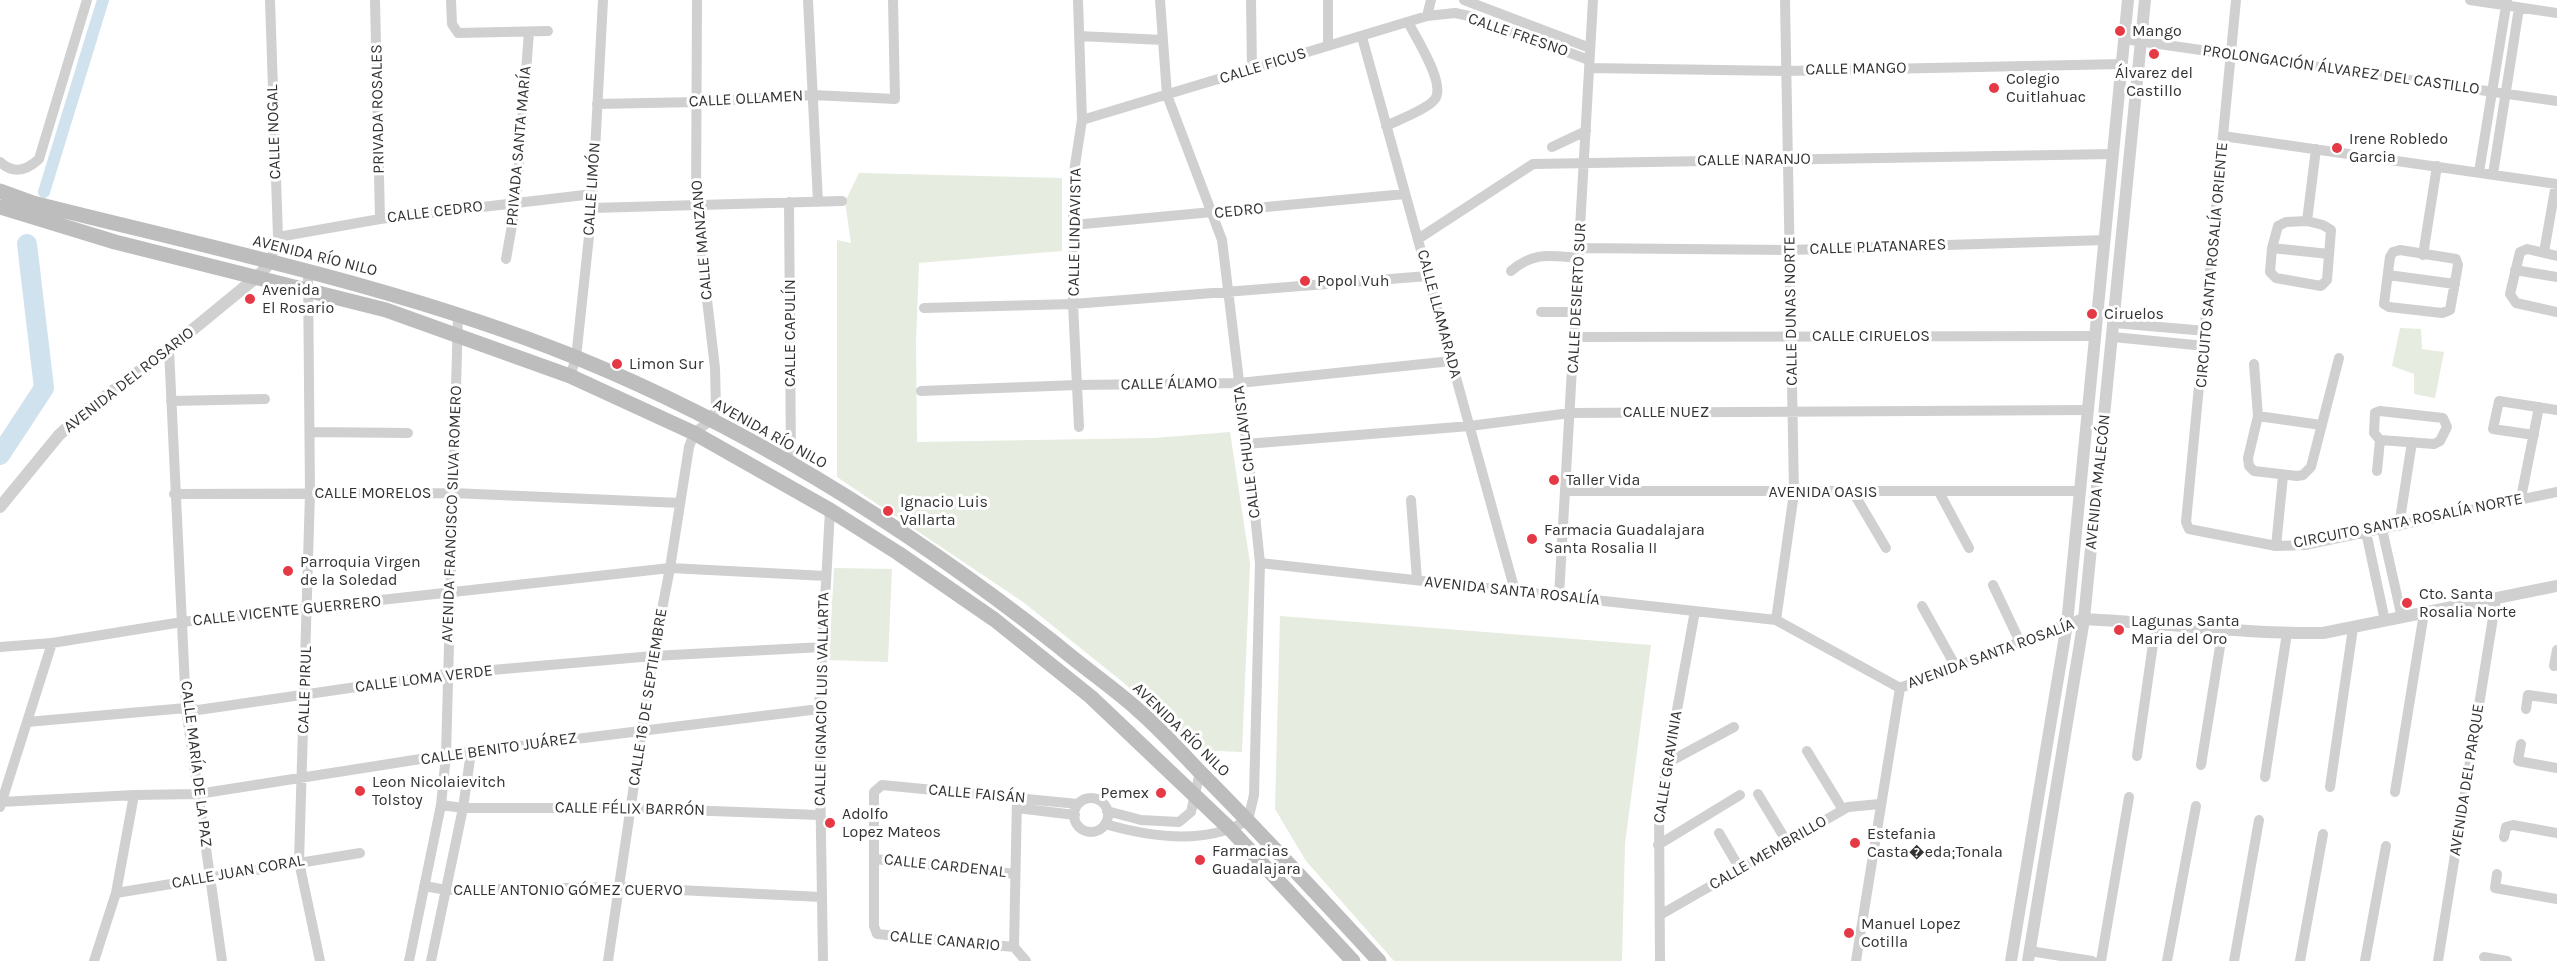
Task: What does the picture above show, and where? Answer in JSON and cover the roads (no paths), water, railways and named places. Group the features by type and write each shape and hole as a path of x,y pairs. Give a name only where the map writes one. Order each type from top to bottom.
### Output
{"main road":[{"name":"AVENIDA RÍO NILO","path":"0,191 33,203 388,292 458,315 576,358 711,420 792,464 912,538 1007,606 1138,710 1248,820 1379,961"},
{"name":"AVENIDA RÍO NILO","path":"0,207 115,242 258,276 386,310 570,376 694,433 830,510 898,552 995,620 1091,697 1195,794 1353,961"},
{"path":"995,620 1007,606"}],"street":[{"path":"0,162 12,170 20,170 34,163 42,153 87,0"},
{"name":"CALLE NOGAL","path":"270,0 278,237 270,263"},
{"name":"PRIVADA ROSALES","path":"375,0 380,219"},
{"path":"451,0 452,22 455,31 466,34 548,31"},
{"name":"CALLE LIMÓN","path":"570,376 576,358 592,208 603,0"},
{"name":"CALLE MANZANO","path":"697,0 696,206 715,368 716,408 711,420"},
{"path":"808,0 818,202"},
{"name":"CALLE OLLAMEN","path":"597,104 697,102 813,95 895,99 893,0"},
{"name":"CALLE LINDAVISTA","path":"1078,0 1082,120 1073,178 1073,304 1079,428"},
{"name":"CALLE CHULAVISTA","path":"1160,0 1167,95 1222,240 1260,563 1254,795 1248,820"},
{"path":"1251,0 1252,69"},
{"path":"1328,0 1328,46"},
{"path":"1427,16 1431,0"},
{"name":"CALLE FRESNO","path":"1464,0 1590,48"},
{"name":"CALLE DESIERTO SUR","path":"1559,596 1567,491 1593,0"},
{"name":"CALLE DUNAS NORTE","path":"1776,620 1794,493 1785,0"},
{"name":"AVENIDA MALECÓN","path":"2011,961 2067,624 2128,0"},
{"name":"AVENIDA MALECÓN","path":"2029,956 2085,619 2145,0"},
{"name":"CIRCUITO SANTA ROSALÍA ORIENTE","path":"2189,529 2186,522 2205,346 2236,0"},
{"path":"2470,0 2507,3 2519,8 2557,13"},
{"path":"2479,172 2507,3"},
{"path":"2493,174 2519,8"},
{"name":"CALLE FICUS","path":"1082,120 1427,16 1445,14"},
{"name":"CALLE FRESNO","path":"1445,14 1469,16 1589,64"},
{"path":"1386,126 1431,103 1438,92 1438,81 1408,22"},
{"name":"PRIVADA SANTA MARÍA","path":"506,259 516,203 529,32"},
{"path":"1079,36 1163,39"},
{"name":"CALLE LLAMARADA","path":"1362,36 1515,591"},
{"name":"PROLONGACIÓN ÁLVAREZ DEL CASTILLO","path":"2124,39 2557,101"},
{"name":"CALLE MANGO","path":"1589,64 1786,70 2122,64"},
{"path":"1552,147 1586,132"},
{"path":"2223,136 2556,184 2544,252"},
{"path":"2307,222 2316,149"},
{"name":"CALLE NARANJO","path":"1418,239 1533,164 2113,154"},
{"path":"2423,255 2437,166"},
{"name":"CALLE CEDRO","path":"278,237 380,219 593,194"},
{"name":"CEDRO","path":"1073,225 1212,214 1405,194"},
{"path":"592,208 842,201"},
{"name":"CALLE CAPULÍN","path":"789,202 792,464"},
{"path":"2307,222 2323,225 2331,231 2327,280 2318,286 2271,276 2272,248 2280,224 2307,222"},
{"name":"CALLE PLATANARES","path":"1511,270 1530,257 1579,253 1790,250 2104,240"},
{"path":"2272,248 2329,255"},
{"path":"2400,250 2423,255 2456,259 2458,265 2451,308 2445,313 2389,307 2384,304 2383,297 2393,252 2400,250"},
{"path":"2557,256 2544,252 2522,251 2510,294 2514,301 2557,312"},
{"name":"AVENIDA DEL ROSARIO","path":"0,507 59,435 113,389 168,349 258,276 270,263"},
{"path":"2515,270 2557,277"},
{"name":"CALLE PIRUL","path":"308,273 310,493 298,862 320,961"},
{"path":"2388,275 2456,284"},
{"path":"924,308 1073,304 1428,276"},
{"path":"1541,312 1576,312"},
{"name":"AVENIDA FRANCISCO SILVA ROMERO","path":"409,961 441,806 447,755 446,674 458,315"},
{"path":"2114,323 2206,332"},
{"name":"CALLE CIRUELOS","path":"1574,337 2095,336"},
{"path":"2113,338 2205,346"},
{"name":"CALLE MARÍA DE LA PAZ","path":"168,349 186,708 222,961"},
{"path":"2254,363 2258,416 2248,466 2254,471 2297,476 2308,471 2339,358"},
{"name":"CALLE ÁLAMO","path":"921,391 1077,385 1239,383 1452,361"},
{"path":"171,401 265,399"},
{"path":"2534,435 2497,431 2492,425 2499,401 2557,410"},
{"path":"2521,498 2539,407"},
{"name":"CALLE NUEZ","path":"1246,444 1470,426 1570,413 2088,410"},
{"path":"2377,471 2380,440 2374,433 2376,411 2443,418 2446,422 2447,427 2438,442 2380,440"},
{"path":"2258,416 2321,425"},
{"path":"694,433 711,420"},
{"path":"310,432 408,433"},
{"name":"CALLE 16 DE SEPTIEMBRE","path":"608,961 653,656 670,568 689,447 694,433"},
{"path":"2399,526 2412,441"},
{"path":"2276,546 2283,476"},
{"name":"AVENIDA OASIS","path":"1567,491 1794,493 2080,491"},
{"path":"1853,492 1886,548"},
{"path":"1939,492 1969,548"},
{"name":"CIRCUITO SANTA ROSALÍA NORTE","path":"2189,529 2276,546 2305,545 2557,492"},
{"name":"CALLE MORELOS","path":"174,494 453,493 680,503"},
{"path":"1411,500 1417,580"},
{"name":"CALLE IGNACIO LUIS VALLARTA","path":"823,961 819,709 830,510"},
{"path":"2382,529 2402,618"},
{"path":"2366,532 2385,621"},
{"name":"AVENIDA SANTA ROSALÍA","path":"1260,563 1776,620 1900,688 2085,619 2287,633 2324,633 2557,586"},
{"name":"CALLE VICENTE GUERRERO","path":"0,647 52,643 182,622 449,595 670,568 825,576"},
{"path":"1993,585 2020,642"},
{"name":"AVENIDA DEL PARQUE","path":"2438,961 2496,599"},
{"path":"1922,606 1956,667"},
{"name":"CALLE GRAVINIA","path":"1660,961 1659,809 1695,611"},
{"path":"2395,792 2424,613"},
{"path":"2137,756 2156,623"},
{"path":"2201,765 2223,628"},
{"path":"2330,787 2353,628"},
{"path":"2265,777 2287,633"},
{"path":"1,805 52,643"},
{"name":"CALLE LOMA VERDE","path":"27,722 186,708 198,710 446,674 653,656 823,647"},
{"path":"2554,666 2557,650"},
{"path":"1856,961 1900,688"},
{"path":"2526,709 2528,695 2557,699"},
{"name":"CALLE BENITO JUÁREZ","path":"1,805 134,795 198,794 447,755 819,709"},
{"path":"1667,763 1734,727"},
{"path":"2521,744 2518,761 2557,768"},
{"path":"431,961 463,808 471,752"},
{"path":"1807,752 1843,810"},
{"path":"1200,772 1188,816 1192,831 1204,834"},
{"name":"CALLE FAISÁN","path":"875,859 872,796 882,785 1076,809"},
{"path":"1758,794 1787,842"},
{"path":"94,961 116,893 134,795"},
{"path":"1658,845 1740,795"},
{"path":"2101,961 2129,797"},
{"path":"1095,798 1104,804 1107,811 1105,824 1096,832 1085,831 1078,826 1076,809 1084,799 1095,798"},
{"path":"1017,803 1014,947 1026,961"},
{"name":"CALLE MEMBRILLO","path":"1660,915 1843,810 1857,805 1880,804"},
{"name":"CALLE FÉLIX BARRÓN","path":"441,806 631,808 819,815"},
{"path":"2167,961 2196,806"},
{"path":"1107,811 1157,822 1179,822 1188,816"},
{"path":"1105,824 1160,835 1204,834 1230,829 1248,820"},
{"path":"2234,961 2259,820"},
{"path":"2504,837 2506,826 2513,825 2557,833"},
{"path":"1719,833 1740,869"},
{"path":"2300,961 2323,834"},
{"path":"2365,961 2386,846"},
{"name":"CALLE JUAN CORAL","path":"116,893 360,853"},
{"name":"CALLE CARDENAL","path":"875,859 1015,874"},
{"name":"CALLE CANARIO","path":"875,859 874,926 877,934 1014,947"},
{"path":"2497,874 2495,888 2557,899"},
{"name":"CALLE ANTONIO GÓMEZ CUERVO","path":"424,886 447,890 618,887 821,897"},
{"path":"2029,956 2092,961"},
{"path":"2484,957 2507,961"}],"waterway":[{"path":"44,192 103,0"},
{"path":"0,455 44,388 27,244"}],"place":[{"name":"Mango","path":"2120,31"},
{"name":"Álvarez del Castillo","path":"2154,54"},
{"name":"Colegio Cuitlahuac","path":"1994,88"},
{"name":"Irene Robledo Garcia","path":"2337,148"},
{"name":"Popol Vuh","path":"1305,281"},
{"name":"Avenida El Rosario","path":"250,299"},
{"name":"Ciruelos","path":"2092,314"},
{"name":"Limon Sur","path":"617,364"},
{"name":"Taller Vida","path":"1554,480"},
{"name":"Ignacio Luis Vallarta","path":"888,511"},
{"name":"Farmacia Guadalajara Santa Rosalia II","path":"1532,539"},
{"name":"Parroquia Virgen de la Soledad","path":"288,571"},
{"name":"Cto. Santa Rosalia Norte","path":"2407,603"},
{"name":"Lagunas Santa Maria del Oro","path":"2119,630"},
{"name":"Leon Nicolaievitch Tolstoy","path":"360,791"},
{"name":"Pemex","path":"1161,793"},
{"name":"Adolfo Lopez Mateos","path":"830,823"},
{"name":"Estefania Casta�eda;Tonala","path":"1855,843"},
{"name":"Farmacias Guadalajara","path":"1200,860"},
{"name":"Manuel Lopez Cotilla","path":"1849,933"}]}
